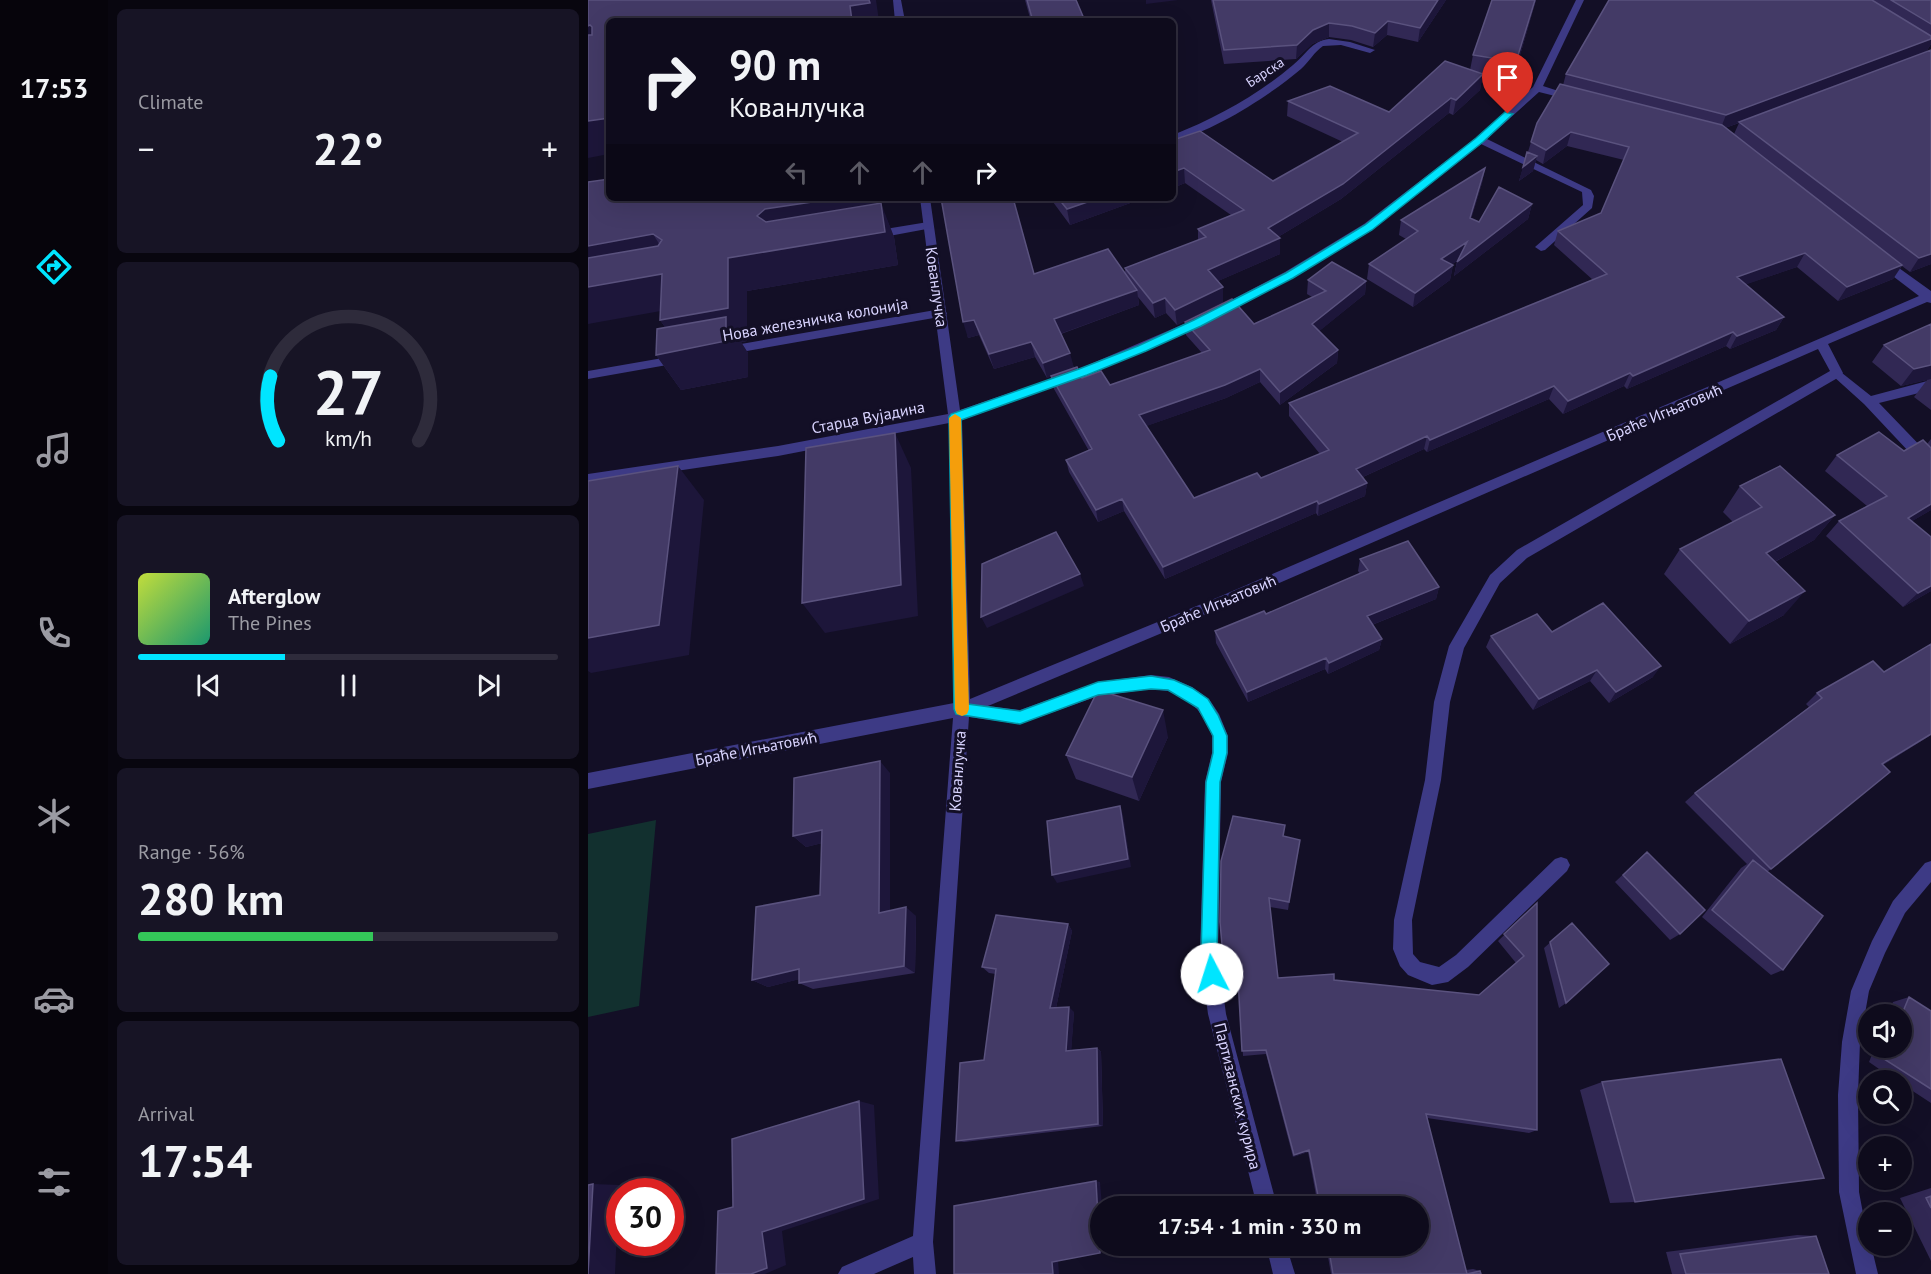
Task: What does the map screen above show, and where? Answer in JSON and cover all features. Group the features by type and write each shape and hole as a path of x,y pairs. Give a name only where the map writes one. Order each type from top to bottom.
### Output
{"street":[{"path":"897,0 900,18"},
{"name":"Старца Вујадина","path":"588,479 778,452 955,417 1083,372 1142,349 1197,323 1289,275 1368,227 1480,140 1537,88 1580,0"},
{"name":"Барска","path":"1176,138 1264,90 1299,66 1321,43 1330,42 1370,50"},
{"path":"1537,88 1583,100"},
{"path":"1480,140 1586,190 1589,196 1588,206 1541,247"},
{"name":"Кованлучка","path":"925,201 955,417 962,709 923,1242 925,1274"},
{"path":"861,237 928,226"},
{"path":"1870,253 1929,297"},
{"name":"Браће Игњатовић","path":"588,781 962,709 1226,600 1929,297"},
{"name":"Нова железничка колонија","path":"588,375 941,313"},
{"path":"1822,344 1837,373 1869,401 1931,466"},
{"path":"1561,865 1462,961 1442,976 1422,974 1406,960 1402,949 1403,920 1433,780 1442,702 1457,646 1495,579 1522,554 1837,373"},
{"path":"1869,401 1931,385"},
{"name":"Партизанских курира","path":"962,709 1020,717 1098,689 1151,682 1169,684 1187,692 1203,704 1213,719 1220,736 1220,753 1213,782 1209,954 1217,1014 1263,1196"},
{"path":"1867,1274 1849,1192 1848,1095 1851,1042 1860,991 1878,947 1899,908 1931,869"},
{"path":"849,1274 923,1242"},
{"path":"1279,1256 1284,1274"}],"green space":[{"path":"656,820 639,1006 588,1017 588,834"}],"building":[{"path":"588,0 869,0 870,3 850,6 852,18 606,18 606,118 588,121 588,35 592,35 592,27 588,26"},
{"path":"1027,0 1076,0 1084,18 1032,18"},
{"path":"1213,0 1438,0 1420,28 1388,21 1375,33 1352,26 1329,23 1313,30 1297,45 1224,50"},
{"path":"1492,0 1535,0 1516,62 1473,55"},
{"path":"1609,0 1872,0 1931,36 1931,39 1726,115 1566,74"},
{"path":"1891,0 1931,0 1931,24"},
{"path":"1931,50 1931,254 1919,258 1739,122"},
{"path":"1445,61 1483,74 1456,100 1451,98 1343,184 1268,228 1280,238 1208,270 1223,287 1175,310 1165,298 1153,303 1125,268 1206,237 1198,229 1244,210 1184,168 1176,171 1176,139 1200,131 1273,181 1358,133 1288,101 1330,86 1389,112"},
{"path":"1560,84 1722,125 1902,265 1847,287 1805,253 1737,277 1784,317 1737,336 1733,332 1633,376 1630,373 1568,401 1554,386 1430,440 1427,436 1356,469 1367,483 1319,504 1317,501 1163,567 1122,499 1096,510 1066,460 1092,449 1051,376 1077,367 1082,378 1101,371 1110,385 1210,350 1185,322 1232,299 1254,324 1326,291 1308,280 1332,262 1366,281 1312,324 1338,350 1280,392 1260,369 1225,385 1139,415 1194,498 1257,473 1261,478 1329,450 1289,403 1607,274 1558,231 1601,213 1629,147 1571,132 1546,150 1531,142 1537,123"},
{"path":"1527,152 1537,156 1523,167"},
{"path":"1485,168 1470,218 1479,222 1499,187 1532,204 1457,262 1467,242 1441,259 1453,265 1415,293 1369,264 1418,231 1401,220"},
{"path":"606,179 606,201 819,201 765,209 757,216 766,222 881,203 885,232 728,258 728,308 660,320 662,274 588,287 588,258 658,246 662,240 653,234 588,246 588,182"},
{"path":"942,201 1014,201 1034,274 1108,249 1137,290 1054,319 1070,353 1043,363 1031,342 989,354 974,320 963,322"},
{"path":"1060,201 1090,201 1067,209"},
{"path":"726,317 726,341 656,355 657,329"},
{"path":"1931,324 1931,365 1914,369 1884,345"},
{"path":"1879,432 1904,451 1923,440 1931,448 1931,504 1908,518 1931,537 1931,586 1918,593 1839,521 1887,496 1837,455"},
{"path":"895,433 901,585 802,603 806,448"},
{"path":"678,466 659,625 588,638 588,481"},
{"path":"1780,466 1835,515 1766,553 1805,591 1749,621 1680,549 1762,507 1740,486"},
{"path":"1056,532 1080,574 981,617 982,564"},
{"path":"1408,541 1439,587 1367,616 1382,639 1329,663 1326,658 1247,692 1215,631 1264,611 1266,614 1368,570 1360,559"},
{"path":"1603,603 1661,666 1616,692 1597,670 1539,699 1491,636 1537,614 1552,632"},
{"path":"1931,644 1931,734 1882,764 1890,772 1771,869 1695,793 1822,698 1817,693 1873,661 1884,672"},
{"path":"1098,690 1163,710 1132,777 1066,755"},
{"path":"880,761 879,913 906,907 904,966 799,983 799,969 752,980 756,907 820,895 822,830 793,836 794,778"},
{"path":"1120,806 1128,859 1052,875 1047,821"},
{"path":"1233,816 1285,825 1283,836 1300,840 1289,902 1269,898 1278,978 1334,974 1334,980 1479,995 1524,956 1504,934 1537,903 1537,1130 1426,1114 1467,1274 1333,1274 1330,1256 1429,1256 1429,1196 1318,1196 1309,1150 1294,1155 1266,1050 1242,1051 1238,979 1225,980 1220,922 1221,861"},
{"path":"1647,852 1705,910 1680,934 1623,875"},
{"path":"1753,860 1823,916 1783,970 1712,910"},
{"path":"996,915 1068,924 1050,1008 1069,1007 1066,1051 1097,1048 1098,1124 956,1141 960,1063 984,1060 996,969 982,967"},
{"path":"1572,923 1609,964 1566,1003 1550,942"},
{"path":"1909,997 1931,1011 1931,1089 1912,1077 1912,1070 1901,1070 1884,1059 1912,1058 1912,1004 1906,1004"},
{"path":"1781,1059 1824,1178 1635,1202 1602,1082"},
{"path":"859,1101 864,1199 762,1232 767,1268 751,1274 716,1274 718,1211 733,1207 732,1139"},
{"path":"1096,1181 1097,1196 1090,1196 1090,1255 1052,1262 1053,1274 954,1274 954,1206"},
{"path":"593,1184 588,1274 588,1185"},
{"path":"1931,1196 1931,1208 1926,1198"},
{"path":"1816,1236 1829,1274 1686,1274 1680,1254"}],"slow traffic":[{"path":"955,418 962,709"}],"route":[{"path":"1212,974 1209,954 1213,782 1220,753 1220,736 1203,704 1187,692 1169,684 1151,682 1098,689 1020,717 962,709 955,417 1142,349 1289,275 1368,227 1480,140 1508,114"}]}
